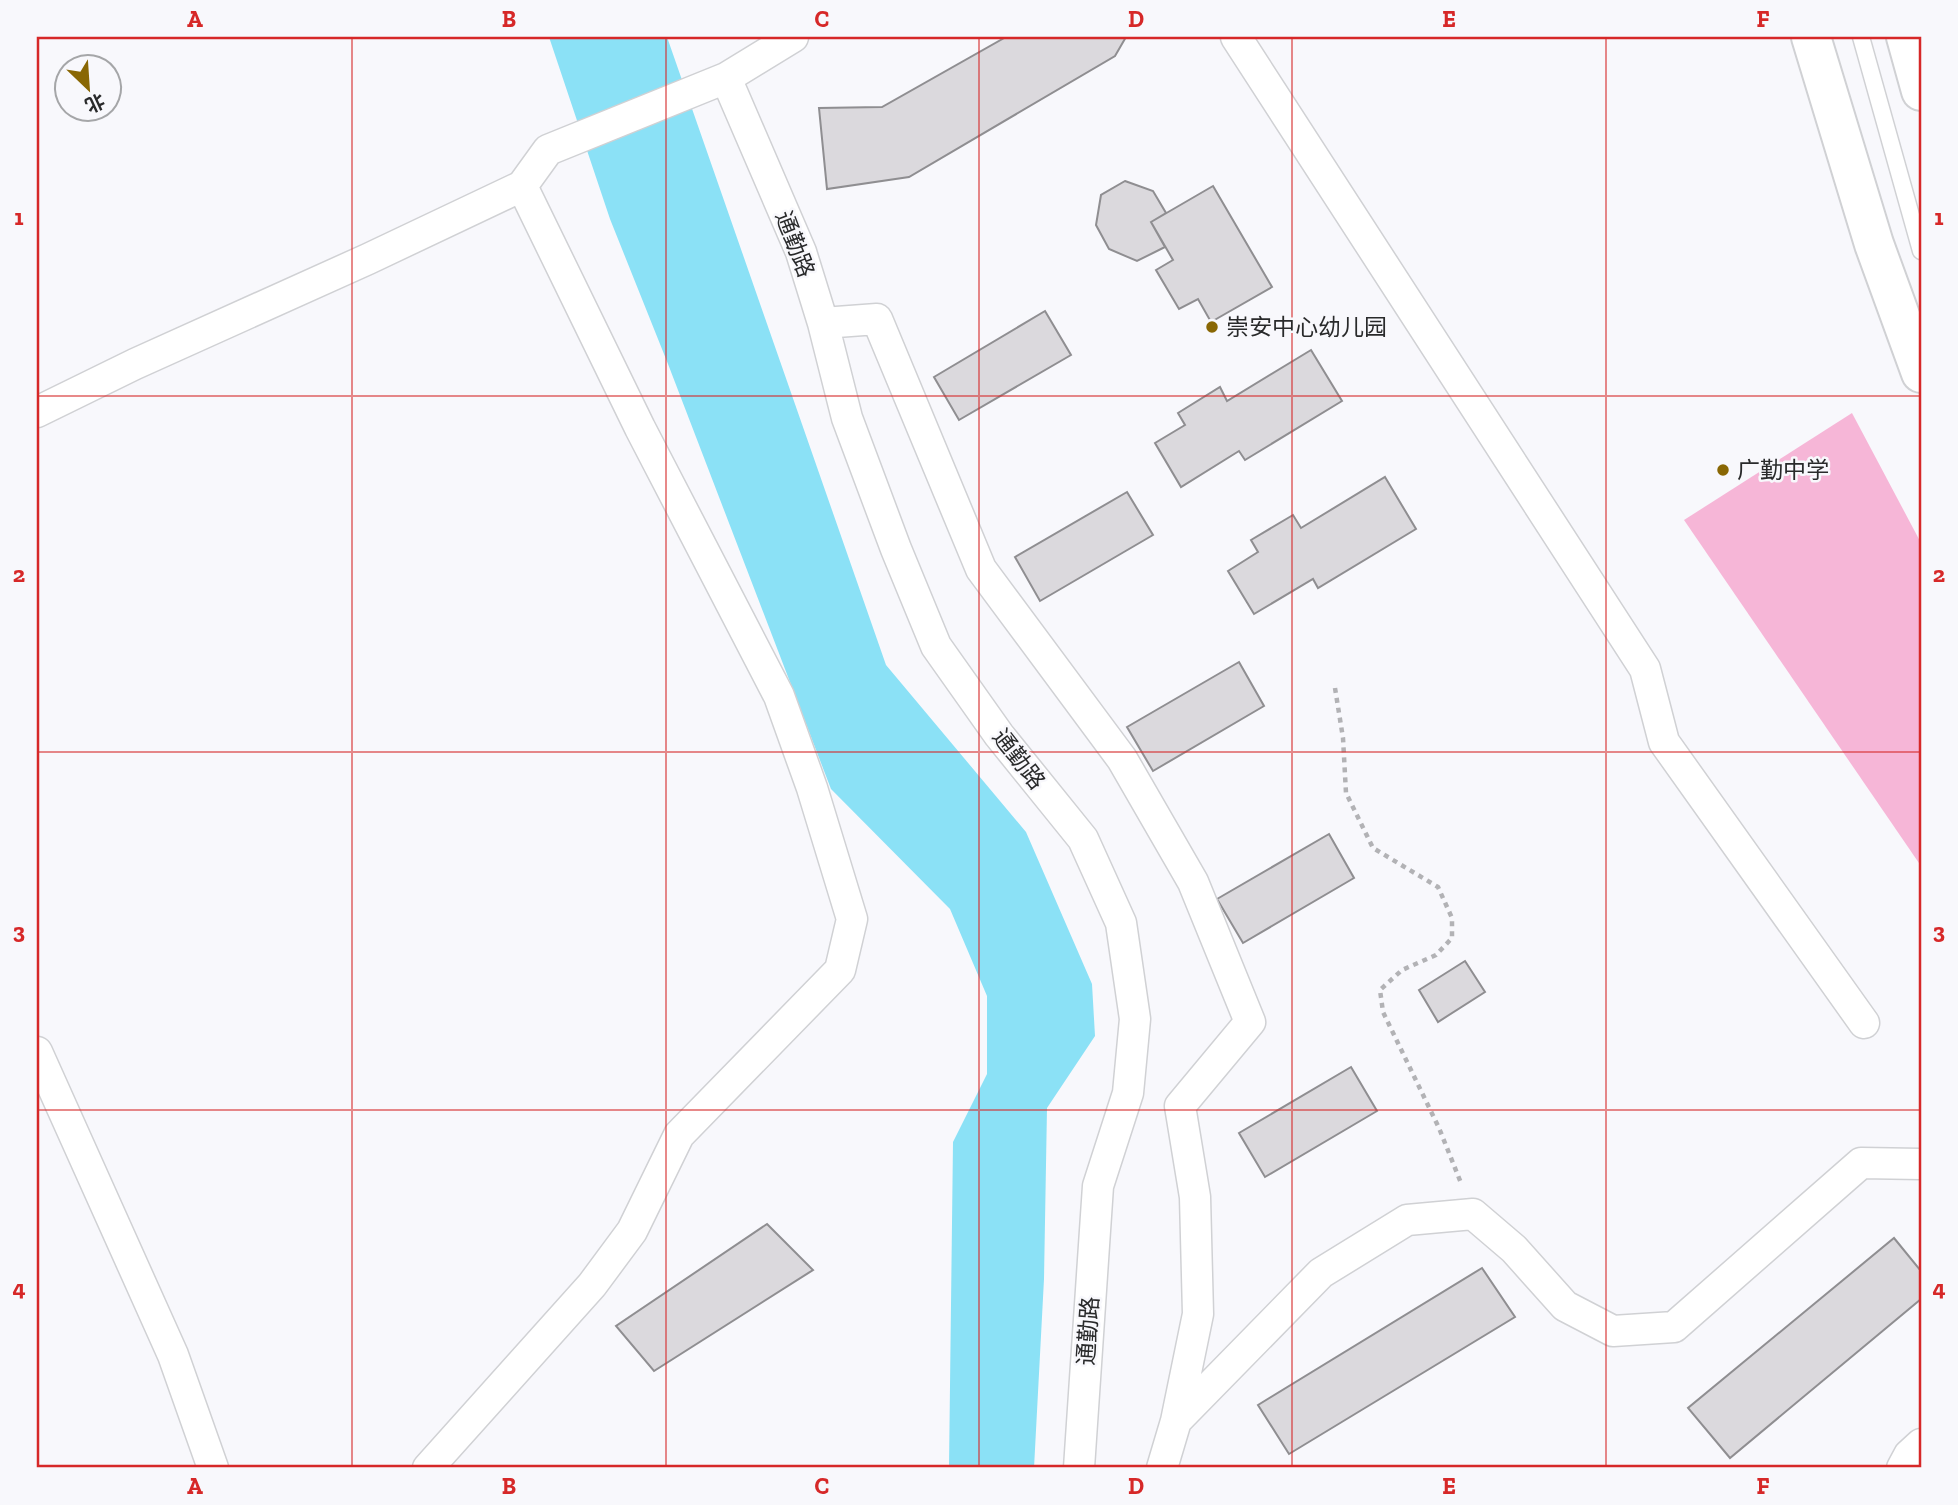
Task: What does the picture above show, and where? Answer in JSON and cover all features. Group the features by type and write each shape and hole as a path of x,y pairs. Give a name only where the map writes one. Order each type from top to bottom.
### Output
{"highway":[{"path":"1811,37 1874,244 1921,373"},
{"path":"1906,37 1921,91"}],"street":[{"path":"37,412 135,364 522,187 548,150 726,78 793,37"},
{"path":"1236,37 1645,670 1664,742 1864,1023"},
{"name":"通勤路","path":"726,78 801,252 823,323 847,418 936,646 999,735 1083,839 1121,923 1135,1019 1128,1093 1098,1186 1079,1468"},
{"path":"428,1468 600,1275 632,1231 679,1135 840,970 852,919 812,788 779,696 640,428 522,187"},
{"path":"823,323 877,319 981,569 1122,759 1193,882 1250,1022 1180,1106 1195,1197 1198,1314 1176,1420 1162,1468"},
{"path":"37,1052 173,1355 213,1468"},
{"path":"1176,1420 1321,1273 1407,1220 1473,1214 1514,1249 1565,1306 1613,1331 1674,1327 1861,1163 1921,1164"},
{"path":"1902,1468 1909,1455 1921,1444"}],"lane":[{"path":"1861,37 1921,251"}],"path":[{"path":"1335,688 1343,738 1346,793 1373,848 1438,887 1452,918 1452,938 1436,955 1402,970 1380,990 1383,1012 1438,1128 1473,1214"}],"shaded area":[{"path":"1852,413 1921,543 1921,866 1684,520"}],"water":[{"path":"549,37 667,37 886,665 1026,832 1092,984 1095,1036 1047,1108 1044,1279 1034,1468 949,1468 953,1142 987,1074 987,996 950,909 831,789 610,219"}],"building":[{"path":"1006,37 1126,37 1115,56 909,177 827,189 819,108 882,107"},
{"path":"1125,181 1153,191 1166,213 1151,222 1165,247 1137,261 1109,249 1096,225 1101,195"},
{"path":"1213,186 1272,287 1211,322 1198,299 1179,309 1156,270 1173,260 1151,222"},
{"path":"1045,311 1071,355 959,420 934,377"},
{"path":"1311,350 1342,401 1245,460 1239,451 1181,487 1155,443 1185,425 1178,413 1220,387 1227,401"},
{"path":"1385,477 1416,529 1318,588 1313,579 1254,614 1228,571 1258,552 1251,540 1293,515 1301,528"},
{"path":"1127,492 1153,535 1040,601 1015,557"},
{"path":"1239,662 1264,706 1153,771 1127,727"},
{"path":"1329,834 1354,878 1243,943 1217,899"},
{"path":"1465,961 1485,992 1438,1022 1419,990"},
{"path":"1351,1067 1377,1111 1265,1177 1239,1133"},
{"path":"767,1224 813,1270 654,1371 616,1326"},
{"path":"1894,1238 1921,1271 1921,1299 1730,1458 1688,1408"},
{"path":"1482,1268 1515,1317 1289,1454 1258,1405"}],"place":[{"name":"崇安中心幼儿园","path":"1212,327"},
{"name":"广勤中学","path":"1723,470"}]}
